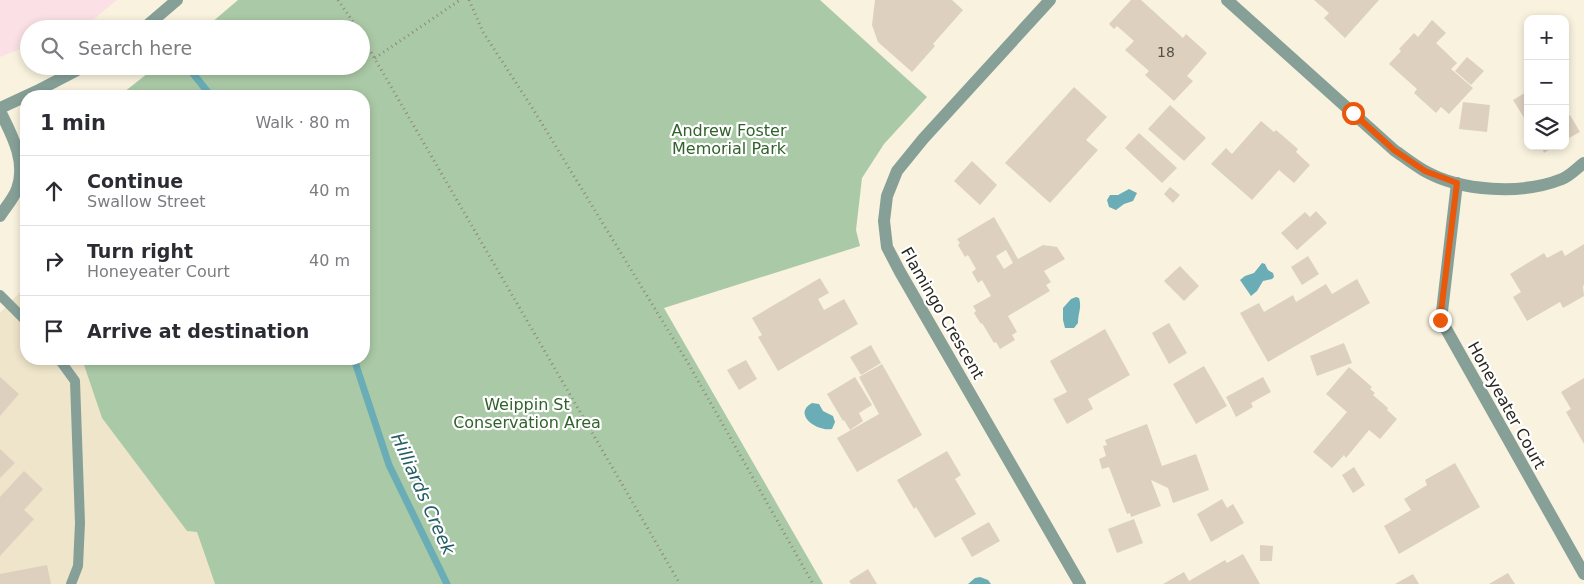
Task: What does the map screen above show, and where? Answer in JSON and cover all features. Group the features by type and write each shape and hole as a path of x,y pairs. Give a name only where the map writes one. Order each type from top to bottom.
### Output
{"street":[{"path":"154,20 177,0"},
{"name":"Flamingo Crescent","path":"1050,0 923,139 897,171 887,196 884,221 887,247 900,272 1080,584"},
{"path":"1228,0 1394,150 1425,171 1457,183 1486,189 1526,188 1563,179 1584,163"},
{"path":"40,90 67,75"},
{"path":"0,216 17,190 20,168 16,145 0,109 20,100"},
{"name":"Honeyeater Court","path":"1457,183 1440,320 1584,574"}],"lane":[{"path":"0,295 20,315"},
{"path":"63,365 75,381 80,524 78,566 72,584"}],"path":[{"path":"338,0 352,20"},
{"path":"375,58 460,0"},
{"path":"469,0 483,32 533,109 688,364 813,584"},
{"path":"370,50 680,584"}],"shaded area":[{"path":"0,0 117,0 93,20 20,20 20,49 0,57"},
{"path":"20,292 20,365 84,365 102,418 187,531 197,532 215,584 0,584 0,313"}],"green space":[{"name":"Weippin St Conservation Area","path":"238,0 820,0 927,97 884,144 862,178 856,230 860,246 664,308 823,584 215,584 197,532 187,531 102,418 84,365 370,365 370,90 127,90 146,75 370,75 370,20 215,20"}],"water":[{"path":"1129,189 1137,193 1133,201 1124,204 1116,210 1109,207 1107,200 1110,195 1118,195"},
{"path":"1262,263 1273,273 1274,277 1263,281 1257,291 1251,296 1240,280 1254,273"},
{"path":"1079,298 1080,305 1078,323 1074,328 1065,328 1063,308 1071,299"},
{"path":"812,403 819,404 823,411 833,416 835,422 832,429 820,428 809,421 805,412"},
{"path":"980,577 988,580 991,584 968,584 975,578"}],"building":[{"path":"875,0 952,0 963,10 933,44 935,46 912,72 878,42 872,25"},
{"path":"1131,0 1141,0 1183,38 1186,34 1207,53 1187,76 1193,81 1174,101 1145,75 1149,71 1125,50 1134,41 1117,26 1114,29 1109,24"},
{"path":"1314,0 1379,0 1345,38 1324,18 1329,13"},
{"path":"1432,20 1446,33 1436,43 1457,63 1451,69 1473,88 1449,114 1441,107 1436,113 1414,93 1417,89 1389,64 1401,51 1399,49 1414,33 1418,37"},
{"path":"1467,57 1484,71 1471,85 1455,71"},
{"path":"1074,87 1107,117 1086,140 1098,150 1050,203 1005,163"},
{"path":"1524,93 1524,118 1513,100"},
{"path":"1463,102 1490,105 1487,132 1459,129"},
{"path":"1170,105 1206,138 1184,161 1148,129"},
{"path":"1569,116 1580,132 1569,138"},
{"path":"1261,121 1274,132 1276,130 1298,149 1296,152 1310,165 1294,183 1279,170 1252,200 1211,164 1226,148 1232,154"},
{"path":"1139,133 1177,168 1162,183 1125,148"},
{"path":"972,161 997,185 980,205 954,181"},
{"path":"1170,187 1180,195 1173,203 1164,194"},
{"path":"1316,211 1327,223 1297,250 1281,233 1305,212 1310,217"},
{"path":"994,217 1018,259 1043,245 1057,247 1065,259 1044,271 1051,282 1046,285 1050,291 1008,316 1017,332 1012,335 1015,340 1000,349 974,313 976,311 973,306 991,296 982,280 978,283 972,272 976,269 968,255 965,257 958,245 960,243 957,239","holes":["1006,250 1013,263 1004,269 996,256"]},
{"path":"1584,244 1584,296 1563,308 1560,302 1527,321 1513,297 1521,292 1510,274 1544,253 1547,258 1562,250 1565,256"},
{"path":"1308,256 1319,274 1302,285 1291,267"},
{"path":"1180,266 1199,286 1184,301 1164,281"},
{"path":"820,278 829,293 818,299 824,310 844,299 858,324 778,371 758,337 762,335 752,318"},
{"path":"1357,279 1370,303 1268,362 1240,313 1259,303 1264,312 1293,295 1296,302 1326,284 1332,294"},
{"path":"1169,323 1187,353 1169,364 1152,333"},
{"path":"1105,329 1130,375 1088,399 1093,409 1067,424 1053,399 1067,392 1050,361"},
{"path":"1344,343 1352,363 1317,376 1310,356"},
{"path":"871,345 881,363 861,375 850,357"},
{"path":"746,360 757,379 739,390 727,370"},
{"path":"882,364 922,435 857,472 837,438 879,414 859,377"},
{"path":"1204,366 1227,406 1196,424 1173,384"},
{"path":"1349,367 1372,387 1370,389 1375,393 1373,395 1397,419 1380,439 1369,430 1346,458 1344,455 1332,468 1313,452 1347,412 1326,394"},
{"path":"0,377 19,394 0,416"},
{"path":"855,377 872,405 859,413 863,421 850,430 827,394"},
{"path":"1263,377 1271,392 1251,403 1253,407 1236,417 1226,397"},
{"path":"1584,378 1584,444 1566,412 1571,409 1561,392"},
{"path":"1147,424 1162,466 1196,454 1209,490 1173,503 1168,488 1151,480 1161,506 1131,517 1130,513 1127,514 1109,467 1102,469 1099,459 1106,456 1103,446 1107,445 1105,440"},
{"path":"0,449 15,463 0,478"},
{"path":"947,451 961,475 955,479 976,514 935,538 916,507 914,509 897,480"},
{"path":"1455,463 1480,507 1399,554 1384,526 1411,510 1404,499 1427,485 1425,480"},
{"path":"1354,467 1365,485 1353,493 1342,475"},
{"path":"24,471 43,489 24,510 34,519 0,556 0,497"},
{"path":"1222,499 1227,508 1233,504 1244,523 1211,542 1197,514"},
{"path":"1134,519 1143,543 1117,553 1108,529"},
{"path":"989,522 1000,541 972,557 961,538"},
{"path":"1260,545 1273,546 1272,561 1260,561"},
{"path":"1243,554 1260,584 1163,584 1184,572 1189,581 1225,560 1227,563"},
{"path":"47,565 51,584 0,584 0,574"},
{"path":"868,569 877,584 851,584 849,581"},
{"path":"1508,573 1515,584 1489,584"},
{"path":"1413,574 1419,584 1395,584"}],"waterway":[{"name":"Hilliards Creek","path":"194,75 206,90"},
{"name":"Hilliards Creek","path":"356,365 389,465 447,584"}],"route":[{"path":"1353,113 1394,150 1425,171 1457,183 1440,320"}],"park label":[{"name":"Andrew Foster Memorial Park","path":"729,139"}]}
